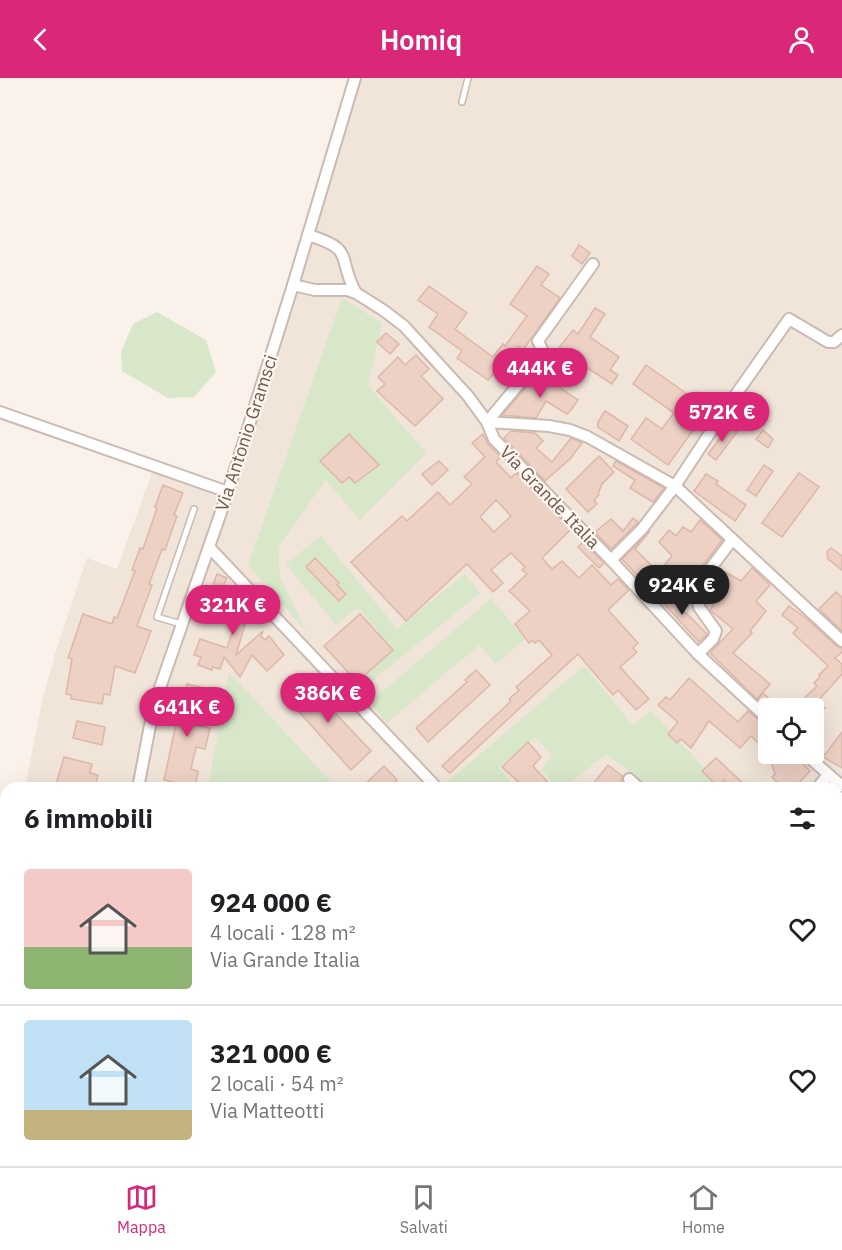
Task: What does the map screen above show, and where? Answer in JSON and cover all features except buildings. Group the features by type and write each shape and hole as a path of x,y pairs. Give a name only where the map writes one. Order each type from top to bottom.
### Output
{"street":[{"name":"Via Antonio Gramsci","path":"139,782 154,705 228,492 355,78"},
{"path":"308,235 329,242 338,248 356,293"},
{"path":"487,422 544,354 538,341 593,264"},
{"name":"Via Grande Italia","path":"293,285 304,289 339,289 356,293 383,309 404,326 456,382 487,422 494,439 698,654 758,710"},
{"path":"611,560 642,529 675,486 789,319 828,342 834,342 842,335"},
{"path":"0,412 228,492"},
{"path":"487,422 549,426 588,436 675,486 842,641"},
{"path":"698,654 713,639 716,631 699,607 695,589 732,540"},
{"path":"209,547 431,782"},
{"path":"816,764 837,782"},
{"path":"822,782 828,775"},
{"path":"629,779 632,782"}],"lane":[{"path":"462,102 468,78"},
{"path":"181,624 157,616 194,509"}],"shaded area":[{"path":"357,78 842,78 842,782 26,782 42,702 55,654 87,558 117,569 156,462 227,488"}],"green space":[{"path":"342,298 382,323 368,385 426,453 360,520 326,480 278,547 280,577 306,631 248,565"},
{"path":"157,312 206,340 216,372 194,397 168,398 122,371 121,352 133,324"},
{"path":"321,536 397,629 465,574 480,593 361,690 354,682 393,650 358,607 336,625 286,564"},
{"path":"491,599 525,639 496,664 479,645 387,723 370,702"},
{"path":"584,666 633,725 651,711 717,782 643,782 606,754 571,782 553,782 541,770 552,755 535,737 499,767 512,782 447,782"},
{"path":"229,672 331,782 209,782"}]}
